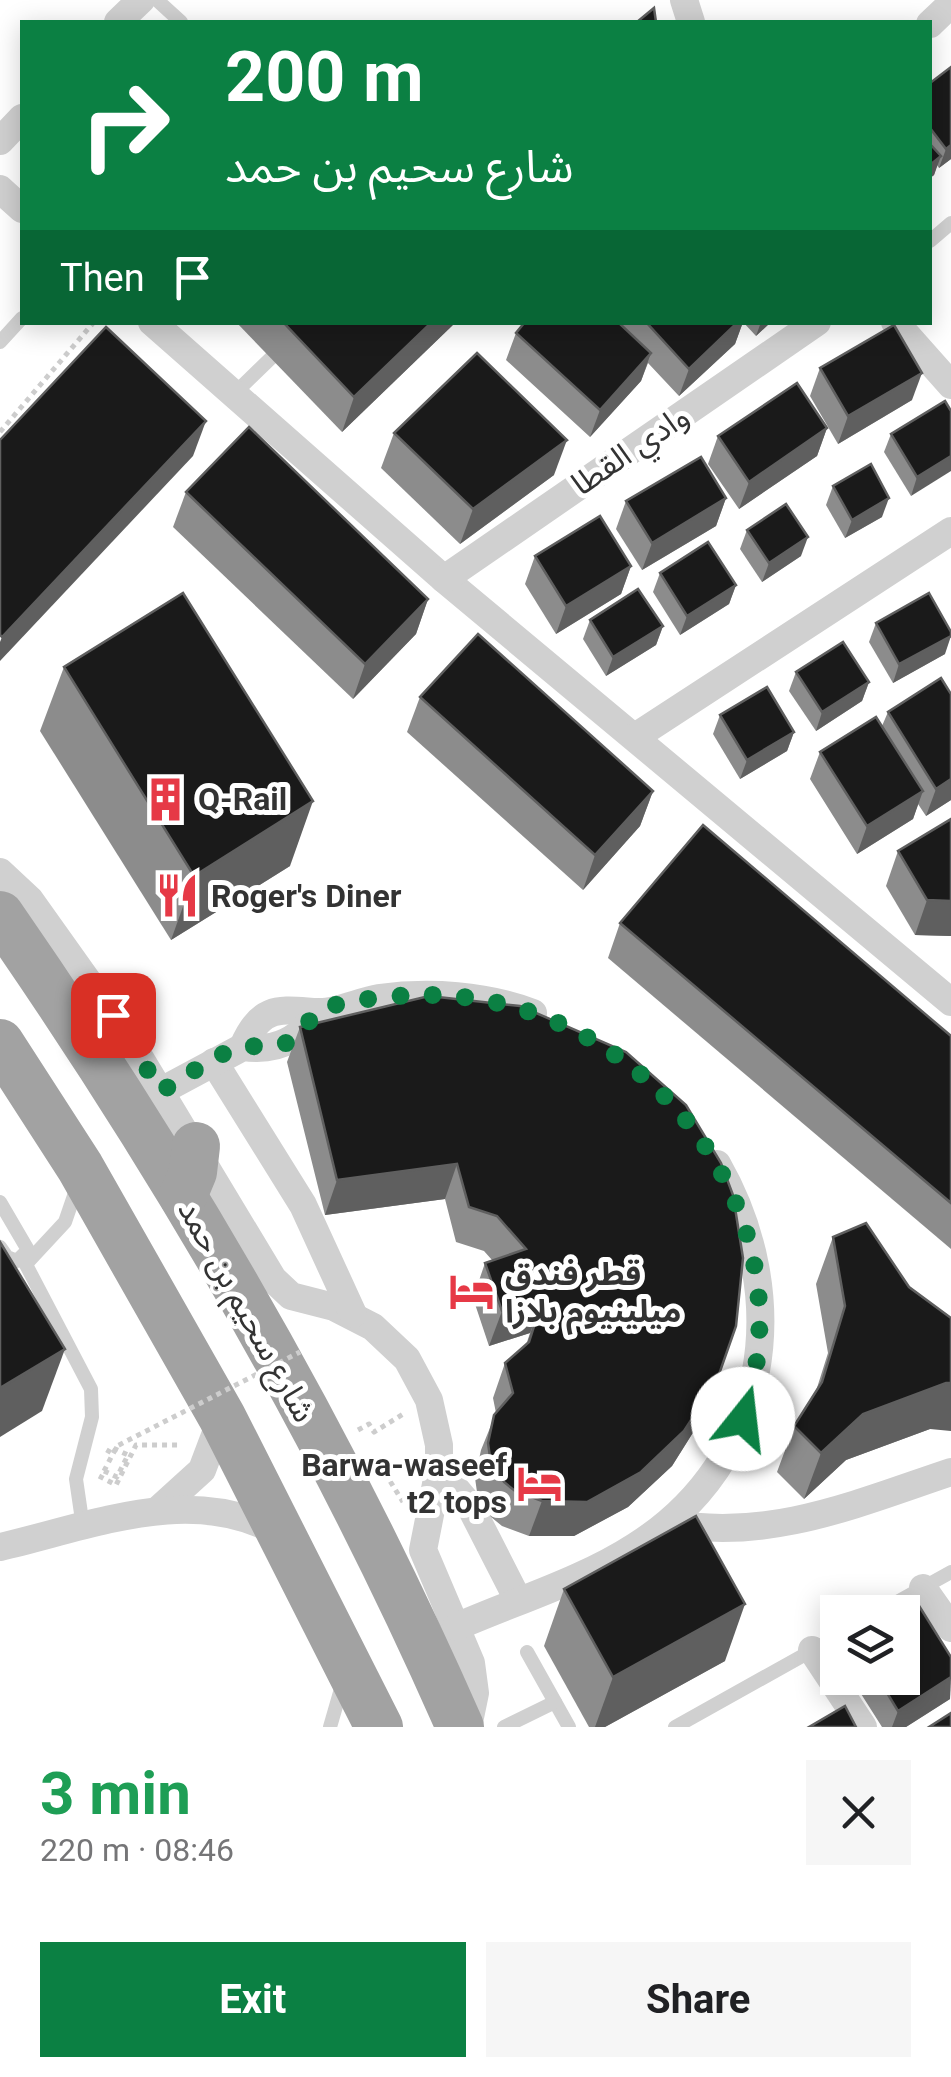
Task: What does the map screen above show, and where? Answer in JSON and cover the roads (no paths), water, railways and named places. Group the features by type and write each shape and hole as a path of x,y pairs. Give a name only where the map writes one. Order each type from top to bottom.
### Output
{"highway":[{"name":"شارع سحيم بن حمد","path":"0,915 62,1004 182,1196 356,1508 460,1727"},
{"path":"0,1043 80,1167 218,1431 284,1536 379,1727"},
{"path":"182,1196 193,1172 196,1146"}],"street":[{"path":"120,20 141,0"},
{"path":"932,22 951,4"},
{"path":"0,141 20,120"},
{"path":"0,189 20,207"},
{"path":"155,325 444,579 951,1002"},
{"name":"وادي القطا","path":"444,579 569,480 812,325"},
{"path":"898,325 951,386"},
{"path":"635,737 951,531"},
{"name":"شارع سحيم بن حمد","path":"0,872 30,900 161,1091 281,1288 302,1300 353,1314 391,1342 420,1378 436,1422 438,1469 423,1538 426,1562 474,1678 468,1727"},
{"path":"161,1091 243,1046 287,1043 318,1012 380,998 435,996 490,1001 559,1023"},
{"path":"214,1062 304,1205 353,1314"},
{"path":"456,1627 608,1563 668,1522 711,1475 743,1419 753,1389 762,1293 748,1230 700,1137"},
{"path":"158,1510 202,1470 218,1431"},
{"path":"438,1469 470,1506 518,1600"},
{"path":"668,1522 722,1530 776,1526 951,1472"},
{"path":"0,1547 158,1510 221,1509 254,1519 284,1536"},
{"path":"923,1588 951,1628"},
{"path":"812,1650 863,1727"}],"lane":[{"path":"157,0 179,20"},
{"path":"932,239 951,223"},
{"path":"0,342 20,320"},
{"path":"234,394 270,358"},
{"path":"24,1262 64,1222 80,1167"},
{"path":"0,1202 28,1245 24,1262 91,1388 92,1417 76,1478 83,1528"},
{"path":"0,1247 12,1260 24,1262"},
{"path":"910,1595 951,1572"},
{"path":"676,1727 820,1646"},
{"path":"527,1652 569,1727"},
{"path":"330,1727 346,1657"},
{"path":"504,1727 555,1702"}],"place":[{"name":"Q-Rail","path":"165,799"},
{"name":"Roger's Diner","path":"178,896"},
{"name":"قطر فندق ميلينيوم بلازا","path":"472,1292"},
{"name":"Barwa-waseef t2 tops","path":"540,1483"}]}
